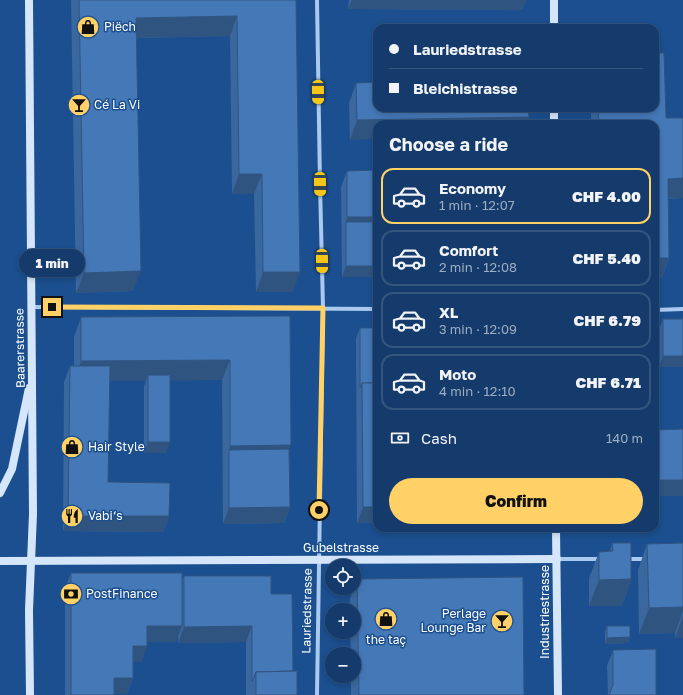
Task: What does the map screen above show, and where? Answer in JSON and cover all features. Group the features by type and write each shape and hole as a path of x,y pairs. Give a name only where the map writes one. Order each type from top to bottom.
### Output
{"street":[{"name":"Baarerstrasse","path":"29,0 31,307 33,374 33,514 29,610 30,695"},
{"name":"Lauriedstrasse","path":"316,695 323,308 317,0"},
{"path":"554,0 554,24"},
{"path":"31,307 373,309"},
{"path":"659,310 683,309"},
{"path":"0,493 12,469 33,374"},
{"name":"Industriestrasse","path":"556,532 558,695"},
{"path":"623,559 653,558"},
{"name":"Gubelstrasse","path":"0,561 608,559"}],"building":[{"path":"79,0 296,0 300,272 263,272 262,174 239,174 237,16 136,18 141,271 84,273"},
{"path":"659,53 664,53 666,118 683,118 683,178 668,179 669,258 659,258 659,120 599,120 598,112 659,112"},
{"path":"373,82 373,112 528,112 529,117 357,120 356,83"},
{"path":"373,170 373,217 347,217 347,171"},
{"path":"346,222 373,222 373,266 346,266"},
{"path":"290,316 291,445 230,446 230,360 81,361 81,317"},
{"path":"663,319 683,319 683,356 663,356"},
{"path":"360,328 373,328 373,383 362,383 360,388"},
{"path":"70,366 110,366 108,482 170,483 169,516 68,516"},
{"path":"148,375 170,375 170,442 148,442"},
{"path":"362,383 373,383 373,507 363,507"},
{"path":"683,429 683,480 659,480 659,430"},
{"path":"289,449 290,507 229,508 229,450"},
{"path":"612,543 631,543 631,579 599,580 599,552 613,551"},
{"path":"683,543 683,607 649,608 647,544"},
{"path":"71,573 182,573 182,626 147,626 147,646 133,646 133,678 114,678 114,695 71,695"},
{"path":"184,576 271,576 271,594 292,594 293,671 256,672 252,682 252,626 184,627"},
{"path":"523,577 524,695 359,695 359,683 361,683 361,647 358,647 358,639 361,639 361,603 357,603 357,595 361,595 361,579"},
{"path":"607,626 630,626 630,637 607,638"},
{"path":"656,649 656,695 609,695 613,686 613,650"},
{"path":"297,671 297,695 256,695 256,672"}],"place":[{"name":"Piëch","path":"88,27"},
{"name":"Cé La Vi","path":"79,105"},
{"name":"Hair Style","path":"72,447"},
{"name":"Vabi‘s","path":"72,516"},
{"name":"PostFinance","path":"71,594"},
{"name":"the taç","path":"386,619"},
{"name":"Perlage Lounge Bar","path":"502,621"}],"route":[{"path":"52,307 323,308 319,510"}]}
